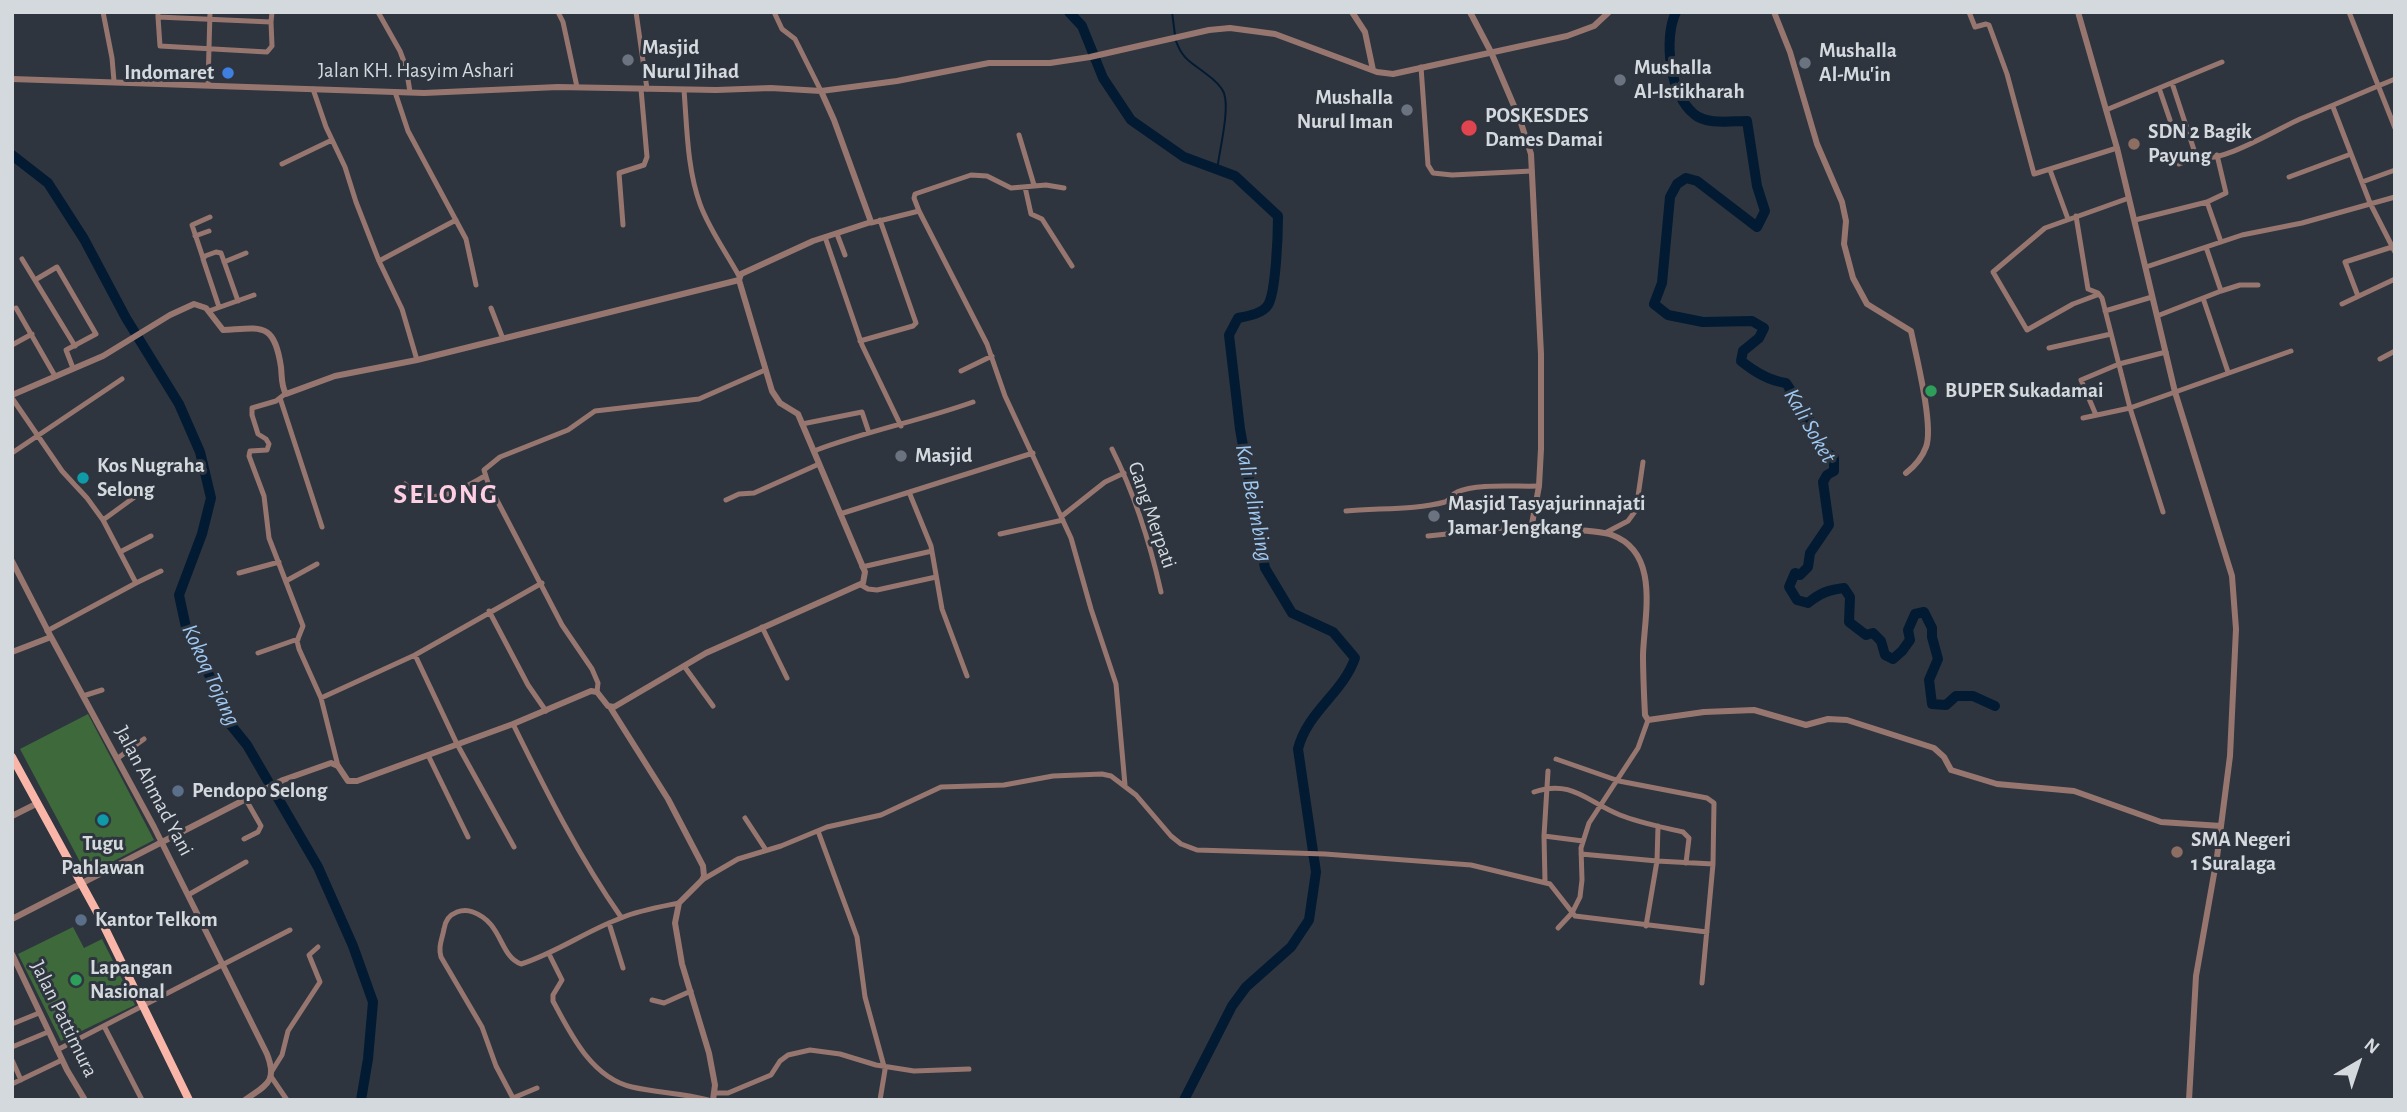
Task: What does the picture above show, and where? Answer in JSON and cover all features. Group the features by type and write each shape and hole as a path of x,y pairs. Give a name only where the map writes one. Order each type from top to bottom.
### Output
{"main road":[{"path":"12,757 82,884 189,1100"}],"street":[{"path":"103,12 113,58 114,81"},
{"path":"271,22 210,15 158,15 160,46 267,52 272,46 272,12"},
{"path":"378,12 400,51 410,92"},
{"path":"558,12 563,22 577,87"},
{"path":"623,225 619,173 644,165 647,157 644,89 636,12"},
{"path":"774,12 782,29 795,39 821,91 871,223"},
{"path":"1352,12 1365,32 1373,70 1393,74 1567,36 1594,26 1609,12"},
{"path":"1470,12 1491,52 1529,145 1541,354 1539,486 1532,525"},
{"path":"1774,12 1783,30 1817,144 1842,202 1846,221 1844,244 1853,278 1867,304 1911,331 1924,396 1927,445 1915,466 1906,473"},
{"path":"1969,12 1975,27 1989,25 2007,74 2033,173 2117,148"},
{"path":"2078,12 2117,148 2175,392 2232,576 2236,629 2230,756 2196,976 2189,1100"},
{"path":"2349,12 2395,128"},
{"path":"208,84 210,15"},
{"name":"Jalan KH. Hasyim Ashari","path":"12,79 395,92 577,87 684,90 771,88 821,91 897,81 989,63 1050,62 1092,57 1209,30 1230,28 1275,34 1373,70"},
{"path":"2106,110 2222,62"},
{"path":"1422,68 1428,165 1433,173 1451,175 1532,171"},
{"path":"2179,164 2253,143 2298,120 2395,79"},
{"path":"2172,83 2197,157"},
{"path":"2159,88 2170,120"},
{"path":"313,89 379,261 404,317 417,360"},
{"path":"610,707 762,627 861,584 865,576 802,424 795,411 775,397 739,278 697,195 688,140 684,90"},
{"path":"395,92 408,131 468,245 476,285"},
{"path":"2333,107 2370,203 2393,245 2345,262 2358,296"},
{"path":"1019,135 1034,186"},
{"path":"282,164 332,140"},
{"path":"2289,177 2351,154"},
{"path":"2135,220 2207,202 2226,193 2217,155"},
{"path":"2050,170 2068,219"},
{"path":"2362,183 2395,170"},
{"path":"1064,188 1051,185 1007,188 987,176 971,175 915,194 914,198 992,356 1005,396 1063,518 1116,684 1125,785"},
{"path":"1025,187 1031,214 1042,219 1072,266"},
{"path":"2146,267 2221,242 2327,217 2395,197"},
{"path":"2099,294 2073,304 2028,330 1993,274 2045,228 2129,198"},
{"path":"2207,202 2221,242"},
{"path":"702,880 703,866 684,829 610,707 597,692 591,691 513,724 350,782 338,766 321,698 299,649 298,639 303,626 268,533 264,496 248,456 250,451 267,450 269,444 258,434 252,408 335,376 417,360 739,278 755,266 825,237 919,211"},
{"path":"210,216 193,223 219,307"},
{"path":"2076,216 2088,289 2099,294 2105,311 2130,408 2163,512"},
{"path":"379,261 456,220"},
{"path":"860,341 913,326 916,321 880,220"},
{"path":"195,236 209,231"},
{"path":"837,233 845,255"},
{"path":"825,237 860,341 901,426"},
{"path":"2206,247 2221,291"},
{"path":"204,258 218,252 224,261 238,301"},
{"path":"224,261 246,253"},
{"path":"22,259 75,346"},
{"path":"35,280 57,267 96,334 69,348 66,353 74,368"},
{"path":"2342,304 2395,279"},
{"path":"2157,316 2240,285 2258,285"},
{"path":"209,311 254,295"},
{"path":"2105,311 2152,297"},
{"path":"2203,298 2228,372"},
{"path":"136,583 103,520 62,471 12,396 103,356 194,304 209,311 223,330 253,327 268,333 277,348 283,396 322,527"},
{"path":"16,308 55,376"},
{"path":"491,308 503,339"},
{"path":"12,345 32,334"},
{"path":"2049,348 2111,334"},
{"path":"2083,418 2130,408 2291,351"},
{"path":"2380,359 2395,351"},
{"path":"2096,415 2081,381 2119,364 2166,352"},
{"path":"961,371 992,356"},
{"path":"597,692 598,683 592,669 567,633 484,470 500,457 568,430 596,411 699,399 765,370"},
{"path":"12,453 122,379"},
{"path":"814,451 973,402"},
{"path":"802,424 862,412 869,433"},
{"name":"Gang Merpati","path":"1112,449 1124,473 1149,542 1161,592"},
{"path":"840,514 1033,453"},
{"path":"1605,533 1628,521 1636,510 1643,462"},
{"path":"726,499 739,494 754,493 819,464"},
{"path":"1000,534 1063,518 1105,482 1124,473"},
{"path":"405,484 418,495 432,497 462,488 485,476"},
{"path":"1346,512 1446,502 1455,492 1471,489 1539,486"},
{"path":"103,520 147,488"},
{"path":"909,492 932,551 945,617 967,676"},
{"path":"1428,536 1532,525 1567,531 1605,533 1616,536 1634,552 1648,584 1643,662 1645,715 1648,720 1642,739 1619,781 1593,816 1581,854 1582,888 1572,913 1558,928"},
{"path":"120,552 151,536"},
{"path":"862,567 932,551"},
{"name":"Jalan Ahmad Yani","path":"12,561 161,841 267,1054 272,1074"},
{"path":"239,573 279,562"},
{"path":"286,580 317,564"},
{"path":"12,652 161,571"},
{"path":"861,584 868,589 877,590 936,577"},
{"path":"321,698 415,655 542,583"},
{"path":"489,611 528,685 546,710"},
{"path":"762,627 787,678"},
{"path":"258,653 298,639"},
{"path":"415,655 457,744 514,847"},
{"path":"684,666 713,706"},
{"path":"83,696 102,690"},
{"path":"1648,720 1737,710 1763,712 1806,725 1828,719 1847,720 1934,748 1944,757 1951,770 1997,784 2022,788 2063,789 2161,822 2221,826"},
{"path":"513,724 552,805 595,880 621,918"},
{"path":"118,758 144,739"},
{"path":"428,755 468,837"},
{"path":"1556,760 1619,781 1711,800 1715,807 1713,863 1702,983"},
{"path":"12,919 283,780 326,764 338,766"},
{"path":"1545,881 1544,836 1548,771"},
{"path":"712,1097 709,1053 675,923 679,903 702,880 738,859 818,831 881,815 931,790 948,785 1004,785 1052,776 1102,774 1125,785 1171,836 1189,847 1209,852 1325,855 1466,865 1545,881 1556,890 1572,913 1580,917 1707,932"},
{"path":"1534,792 1547,787 1571,790 1620,815 1687,835 1689,844 1686,863"},
{"path":"244,839 258,832 261,826 248,797"},
{"path":"12,816 38,803"},
{"path":"745,818 766,850"},
{"path":"1646,926 1657,862 1658,826"},
{"path":"818,831 857,937 865,997 884,1067 880,1100"},
{"path":"1544,836 1583,841"},
{"path":"1581,854 1657,862 1713,863"},
{"path":"188,895 246,862"},
{"path":"537,1088 513,1099 496,1066 482,1027 445,964 439,946 445,923 450,916 458,911 469,911 491,922 510,957 517,964 549,954 621,918 645,909 679,903"},
{"path":"609,923 623,968"},
{"path":"57,1050 289,930"},
{"path":"245,1100 267,1084 282,1055 292,1024 320,985 320,977 309,955 318,947"},
{"name":"Jalan Pattimura","path":"12,954 48,1032 85,1100"},
{"path":"549,954 562,980 553,995 553,1001 580,1048 607,1077 629,1087 712,1097 771,1074 780,1061 800,1052 825,1051 884,1067 921,1072 969,1069"},
{"path":"652,1000 664,1003 691,991"},
{"path":"12,1024 39,1013"},
{"path":"104,1026 142,1100"},
{"path":"12,1047 48,1032"},
{"path":"12,1060 21,1080"},
{"path":"12,1084 62,1060"},
{"path":"272,1074 286,1100"}],"green space":[{"path":"88,714 154,840 87,875 20,749"},
{"name":"Lapangan Nasional","path":"73,927 84,948 102,939 135,1005 61,1041 18,954"}],"waterway":[{"name":"Kali Belimbing","path":"1069,12 1082,26 1103,78 1131,120 1184,157 1235,176 1278,216 1275,276 1271,298 1259,313 1238,318 1229,335 1240,429 1265,568 1292,613 1333,632 1355,658 1342,682 1309,724 1298,749 1316,872 1309,920 1291,947 1246,987 1232,1006 1184,1100"},
{"path":"1172,12 1175,35"},
{"name":"Kali Soket","path":"1676,12 1672,23 1670,51 1671,66 1679,93 1694,114 1705,120 1747,121 1757,186 1765,211 1757,227 1697,181 1686,178 1677,184 1670,197 1662,283 1654,304 1668,315 1703,322 1752,321 1764,328 1759,338 1743,351 1741,361 1762,375 1786,383 1790,389 1789,396 1797,403 1800,418 1808,418 1820,445 1834,458 1834,471 1827,475 1823,482 1829,525 1810,553 1808,567 1800,575 1795,573 1789,587 1797,600 1808,603 1825,592 1844,588 1850,597 1849,622 1866,635 1873,633 1881,641 1885,655 1893,659 1910,640 1908,630 1915,614 1924,612 1932,628 1938,659 1929,680 1932,704 1946,705 1956,696 1973,696 1995,706"},
{"path":"1176,41 1185,57 1224,93 1225,120 1217,171"},
{"name":"Kokoq Tojang","path":"12,155 48,183 84,239 126,318 179,404 200,452 211,498 202,534 179,595 187,632 223,702 226,719 247,745 318,867 353,946 373,1002 361,1100"}],"place":[{"name":"Masjid Nurul Jihad","path":"628,60"},
{"name":"Mushalla Al-Mu'in","path":"1805,63"},
{"name":"Indomaret","path":"228,73"},
{"name":"Mushalla Al-Istikharah","path":"1620,80"},
{"name":"Mushalla Nurul Iman","path":"1407,110"},
{"name":"POSKESDES Dames Damai","path":"1469,128"},
{"name":"SDN 2 Bagik Payung","path":"2134,144"},
{"name":"BUPER Sukadamai","path":"1931,391"},
{"name":"Masjid","path":"901,456"},
{"name":"Kos Nugraha Selong","path":"83,478"},
{"name":"Masjid Tasyajurinnajati Jamar Jengkang","path":"1434,516"},
{"name":"Pendopo Selong","path":"178,791"},
{"name":"Tugu Pahlawan","path":"103,820"},
{"name":"SMA Negeri 1 Suralaga","path":"2177,852"},
{"name":"Kantor Telkom","path":"81,920"},
{"name":"Lapangan Nasional","path":"76,980"}],"district":[{"name":"SELONG","path":"446,495"}]}
